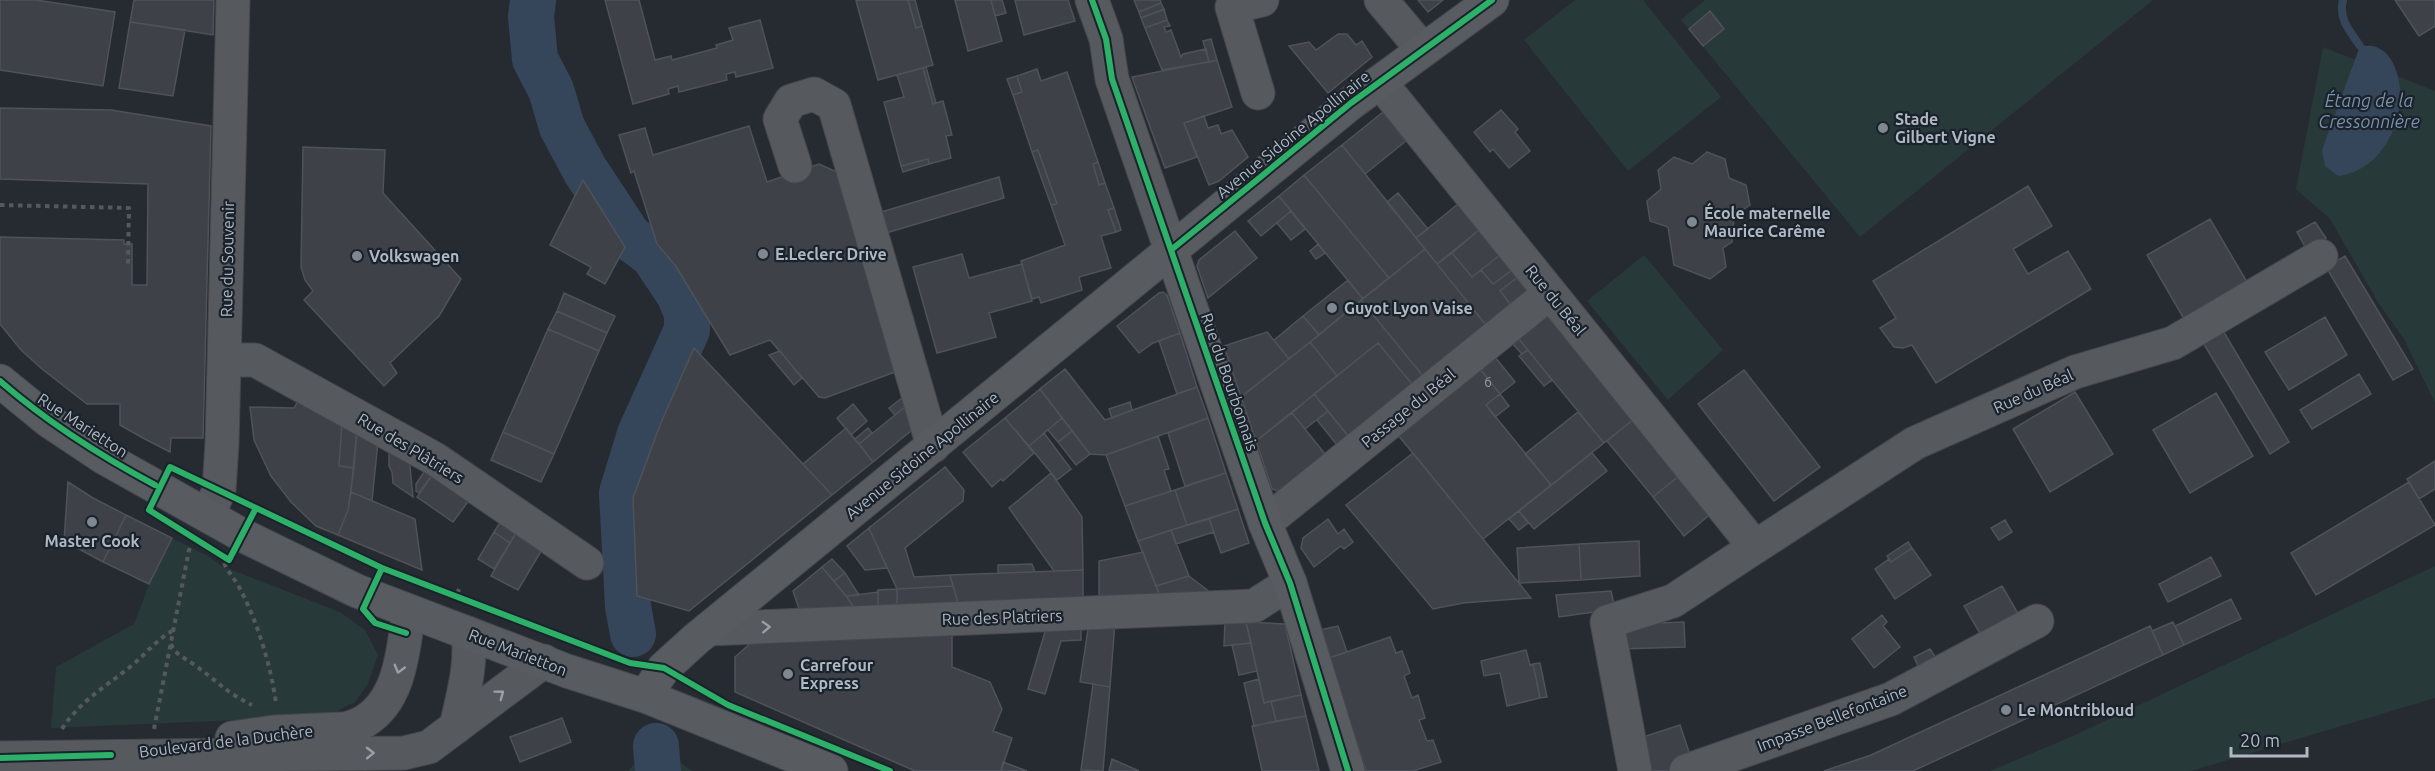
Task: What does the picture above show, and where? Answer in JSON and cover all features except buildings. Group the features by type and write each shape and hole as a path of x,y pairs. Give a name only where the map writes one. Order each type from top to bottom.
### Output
{"main road":[{"name":"Avenue Sidoine Apollinaire","path":"645,696 664,668 708,629 1351,102 1492,0"},
{"name":"Rue du Bourbonnais","path":"1171,250 1265,523 1290,583 1348,771"},
{"name":"Rue Marietton","path":"0,381 49,421 95,452 200,531 410,612 468,617 544,661 645,696 831,771"}],"street":[{"name":"Rue du Souvenir","path":"200,531 219,490 225,360 233,0"},
{"name":"Rue du Bourbonnais","path":"1092,0 1106,39 1112,79 1171,250"},
{"path":"1258,93 1232,7 1262,0"},
{"path":"1382,0 1424,50"},
{"name":"Rue du Béal","path":"1380,82 1755,547"},
{"path":"795,166 780,119 791,101 814,94 834,105 933,446"},
{"name":"Rue du Béal","path":"1635,771 1607,622 1673,602 1916,443 2075,372 2173,343 2321,256"},
{"name":"Passage du Béal","path":"1265,523 1550,293"},
{"name":"Rue des Plâtriers","path":"225,360 255,360 435,459 587,563"},
{"name":"Rue des Platriers","path":"708,629 1254,606 1290,583"},
{"name":"Boulevard de la Duchère","path":"313,762 312,745 316,739 364,721 387,700 399,672 410,612"},
{"path":"456,727 469,670 468,617"},
{"name":"Impasse Bellefontaine","path":"1686,771 1891,699 2037,621"},
{"name":"Boulevard de la Duchère","path":"0,758 111,755 313,762 404,753 429,747 544,661"},
{"name":"Boulevard de la Duchère","path":"111,755 274,732 341,729"}],"path":[{"path":"0,205 129,208 128,264"},
{"path":"154,731 172,631 192,545"},
{"path":"224,563 231,578 238,584 251,614 272,676 277,709"},
{"path":"446,592 468,617"},
{"path":"59,734 78,707 131,666 159,639 172,631"},
{"path":"171,643 174,651 197,666 224,690 258,708"}],"shaded area":[{"path":"1575,0 1643,0 1721,97 1628,171 1524,40"},
{"name":"Stade Gilbert Vigne","path":"1705,0 2153,0 1860,237 1681,20"},
{"path":"2323,47 2435,91 2435,403 2404,339 2379,304 2330,219 2296,189"},
{"path":"1644,255 1723,350 1668,400 1587,301"},
{"path":"172,538 208,556 222,566 340,612 365,630 378,655 368,684 355,702 335,712 264,719 51,728 56,667 134,624 149,585"},
{"path":"2435,566 2435,698 2191,771 1990,771 2073,736"},
{"path":"674,758 692,771 628,771 636,762"}],"water":[{"name":"Étang de la Cressonnière","path":"2360,46 2376,47 2386,53 2391,60 2398,77 2399,109 2389,140 2379,153 2368,164 2354,172 2338,176 2325,166 2322,150"}],"waterway":[{"path":"533,0 531,17 535,59 551,90 562,127 585,170 629,237 653,255 679,294 687,313 687,330 640,434 622,493 628,606 633,634"},
{"path":"2343,0 2344,19 2360,46"},
{"path":"656,746 658,771"}],"cycle path":[{"path":"1092,0 1106,39 1112,79 1265,523 1290,583 1348,771"},
{"path":"1171,250 1351,103 1492,0"},
{"path":"0,381 74,438 155,485"},
{"path":"256,508 229,560 149,510 170,467 382,568 630,663 664,668 728,705 890,771"},
{"path":"382,568 363,609 375,623 406,633"},
{"path":"0,758 111,755"}],"place":[{"name":"Stade Gilbert Vigne","path":"1883,128"},
{"name":"École maternelle Maurice Carême","path":"1692,222"},
{"name":"E.Leclerc Drive","path":"763,254"},
{"name":"Volkswagen","path":"357,256"},
{"name":"Guyot Lyon Vaise","path":"1332,308"},
{"name":"Master Cook","path":"92,522"},
{"name":"Carrefour Express","path":"788,674"},
{"name":"Le Montribloud","path":"2006,710"}]}
